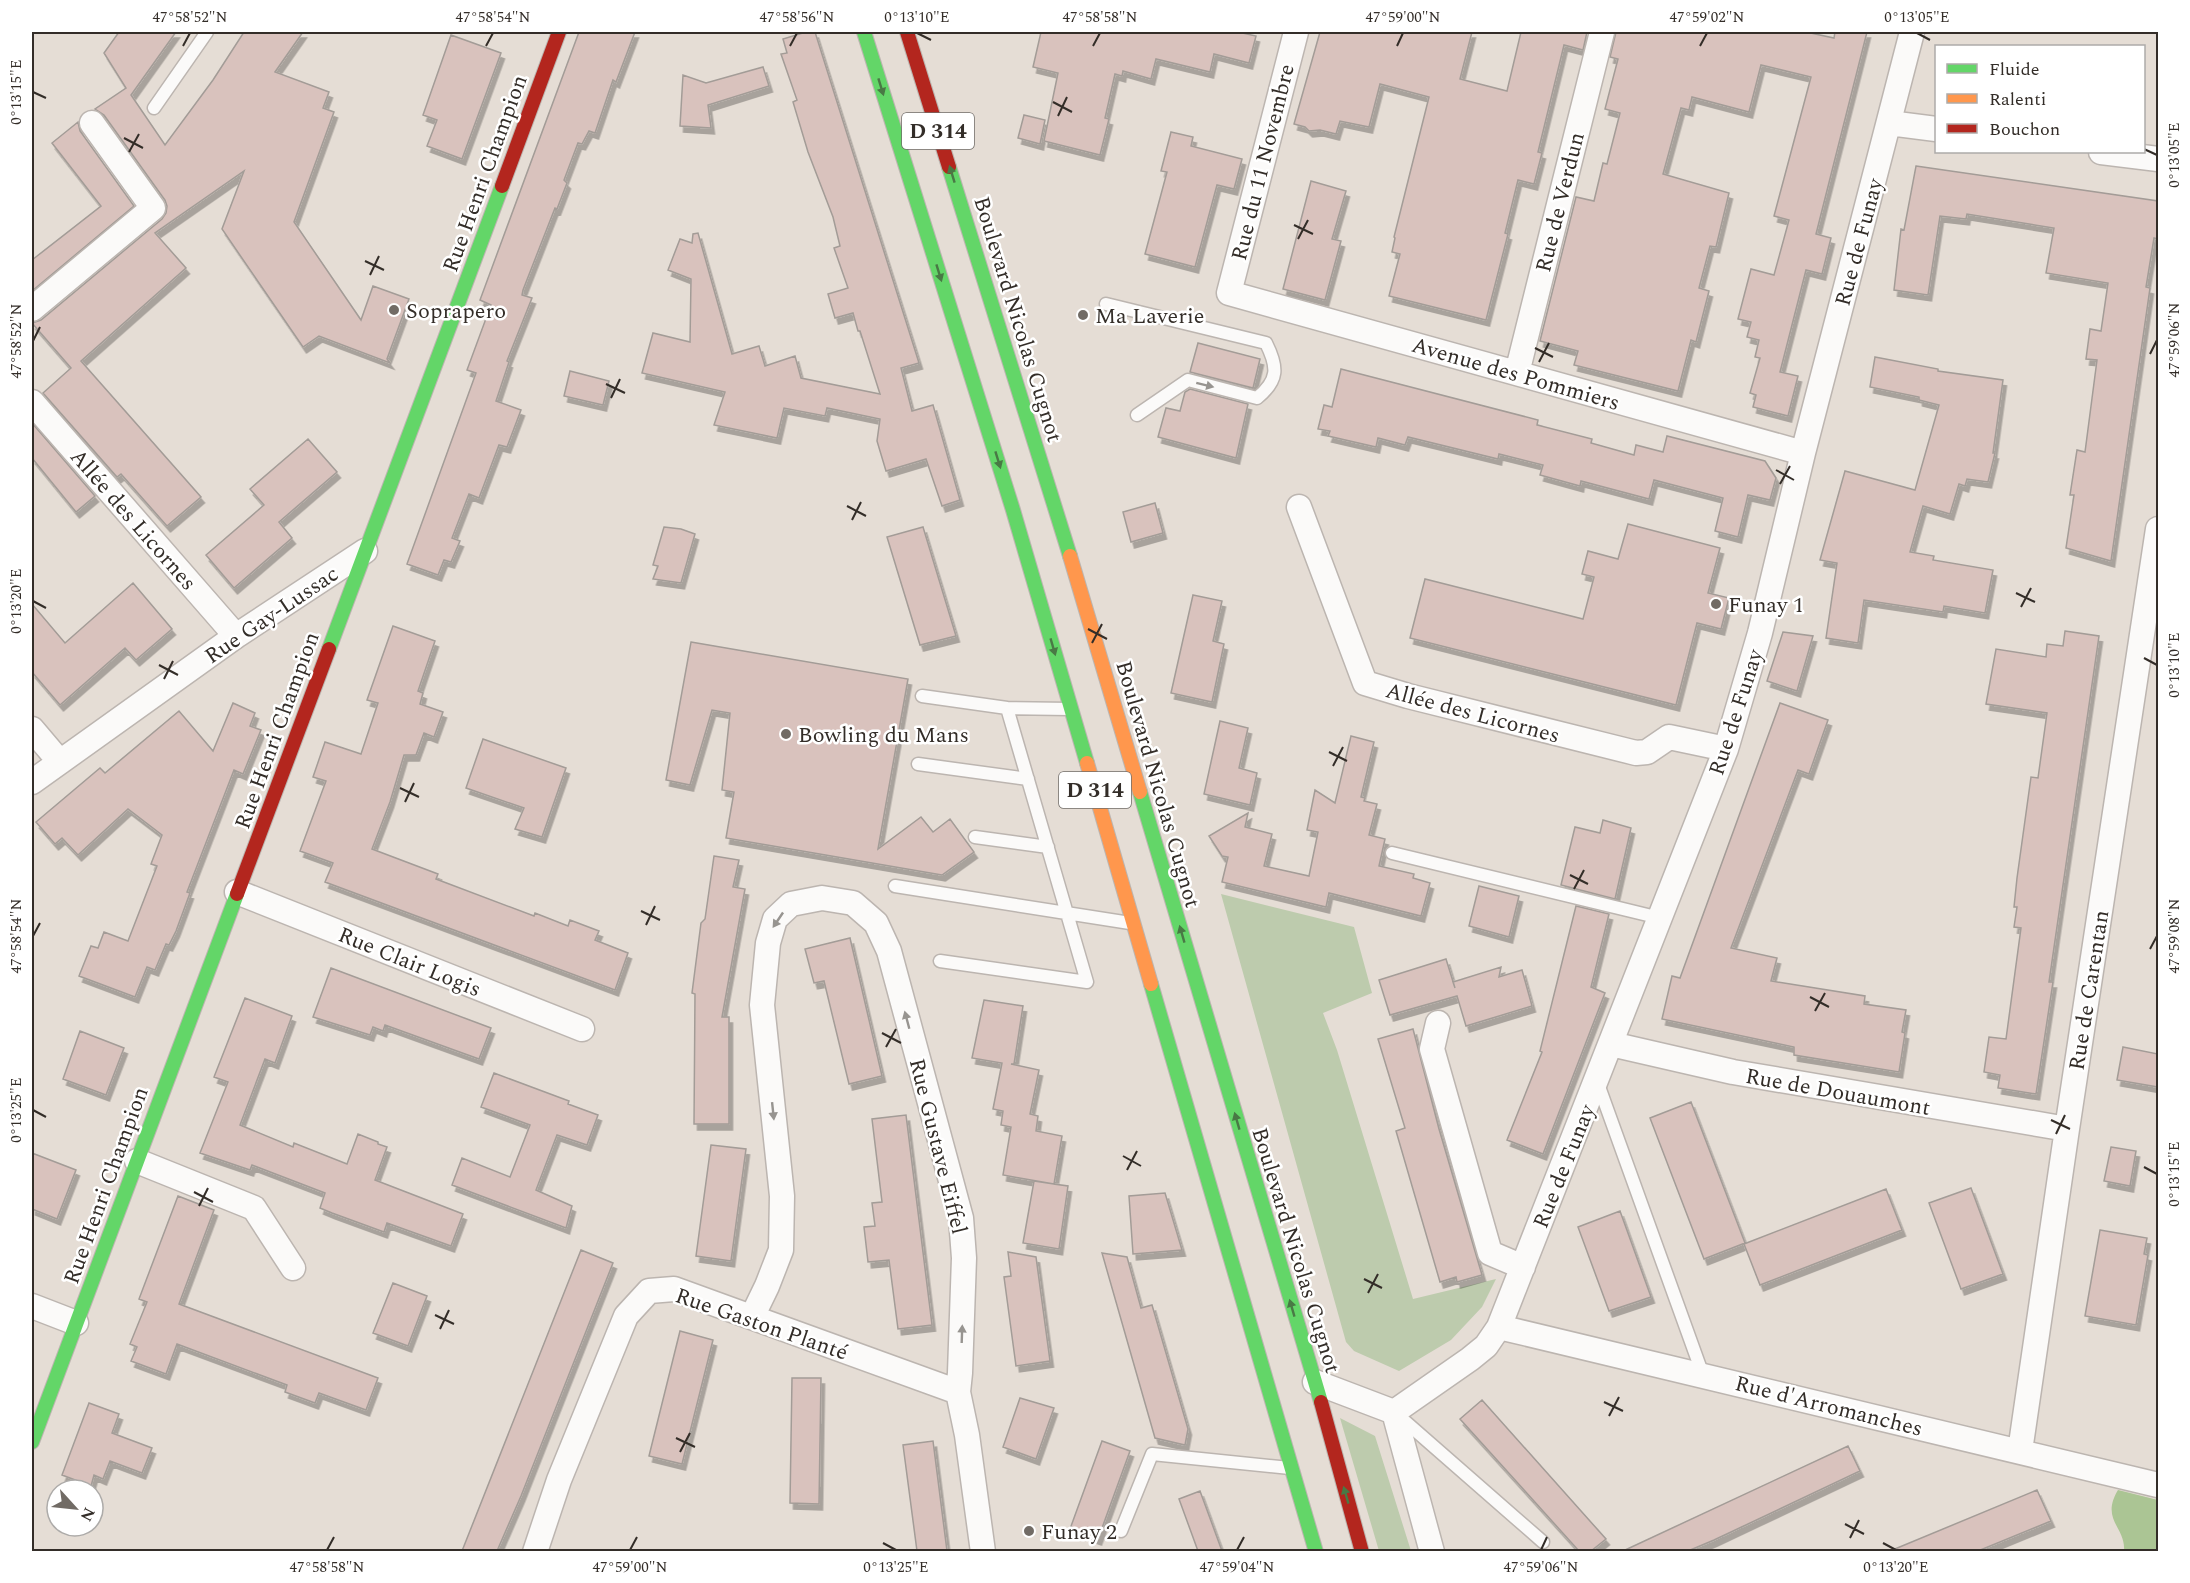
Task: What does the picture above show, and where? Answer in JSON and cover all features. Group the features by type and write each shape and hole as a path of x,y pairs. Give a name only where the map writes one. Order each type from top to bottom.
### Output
{"main road":[{"name":"Rue Henri Champion","path":"32,1442 559,32"},
{"name":"D 314","path":"864,32 1013,510 1315,1551"},
{"name":"Boulevard Nicolas Cugnot","path":"907,32 1052,495 1315,1382 1362,1551"}],"street":[{"name":"Rue du 11 Novembre","path":"1229,293 1296,32"},
{"name":"Rue de Verdun","path":"1517,374 1602,32"},
{"name":"Rue de Funay","path":"1394,1412 1470,1359 1486,1346 1499,1327 1726,748 1760,633 1803,453 1912,32"},
{"path":"32,309 153,208 92,123"},
{"path":"1889,123 1935,129"},
{"path":"2109,153 2158,159"},
{"name":"Avenue des Pommiers","path":"1229,293 1803,453"},
{"name":"Allée des Licornes","path":"32,402 236,636"},
{"name":"Allée des Licornes","path":"1299,507 1365,683 1419,699 1636,753 1647,752 1669,737 1726,748"},
{"name":"Rue de Carentan","path":"2020,1451 2158,529"},
{"name":"Rue Gay-Lussac","path":"32,782 236,636 365,551"},
{"path":"32,729 60,762"},
{"name":"Rue Clair Logis","path":"237,892 582,1029"},
{"name":"Rue Gustave Eiffel","path":"752,1317 781,1250 782,1196 762,1005 768,943 775,920 791,904 822,898 853,903 876,923 889,951 961,1218 964,1257 958,1392"},
{"path":"1438,1023 1432,1049 1490,1253 1523,1268"},
{"name":"Rue de Douaumont","path":"1611,1044 1733,1072 2067,1130"},
{"path":"137,1161 254,1208 293,1268"},
{"name":"Rue Gaston Planté","path":"535,1551 559,1480 626,1316 649,1291 674,1289 958,1392"},
{"path":"32,1306 76,1323"},
{"name":"Rue d'Arromanches","path":"1499,1327 2158,1485"},
{"path":"1315,1382 1394,1412 1432,1551"},
{"path":"958,1392 967,1435 983,1551"}],"lane":[{"path":"154,108 207,32"},
{"path":"1106,304 1266,343 1275,362 1271,387 1257,398 1188,380 1137,415"},
{"path":"922,696 1007,708 1071,710"},
{"path":"940,961 1087,982 1007,708"},
{"path":"918,764 1028,779"},
{"path":"975,837 1048,847"},
{"path":"1392,853 1660,918"},
{"path":"895,886 1134,924"},
{"path":"1597,1080 1703,1375"},
{"path":"1394,1412 1543,1542"},
{"path":"1121,1531 1152,1454 1292,1468"}],"green space":[{"path":"1221,894 1354,927 1372,993 1323,1013 1337,1050 1413,1299 1496,1279 1482,1307 1451,1340 1399,1371 1354,1351 1346,1342"},
{"path":"1340,1418 1375,1436 1411,1551 1379,1551"},
{"path":"2118,1490 2158,1500 2158,1551 2124,1551 2124,1543 2115,1523 2112,1509"}],"building":[{"path":"119,32 176,32 131,95 165,145 213,80 244,32 303,32 275,72 329,92 323,108 334,112 294,222 361,320 373,286 409,299 387,359 390,363 319,336 303,347 222,229 244,171 155,233 186,268 81,361 201,497 167,526 121,474 117,477 43,393 71,368 32,323 41,320 162,219 166,213 165,200 104,115 95,109 126,88 104,53"},
{"path":"579,32 635,32 616,82 613,80 595,133 589,131 582,144 578,143 564,180 567,183 523,290 522,295 532,298 507,361 509,362 496,401 521,410 507,447 499,445 479,498 469,494 452,538 460,541 451,562 444,560 438,575 407,564 476,373 467,370 491,305 480,300"},
{"path":"806,32 815,32 919,363 901,368 912,411 933,405 960,500 942,506 926,459 886,471 877,441 880,419 827,408 825,416 784,408 777,438 714,425 725,392 642,373 653,333 690,342 691,279 668,270 680,239 692,243 693,234 698,233 732,354 759,346 765,366 795,356 801,378 880,394 853,313 835,318 828,294 848,288 834,248 840,246 833,217 808,152 793,102 797,100 781,54 787,53 783,39"},
{"path":"1041,32 1238,32 1256,36 1249,63 1214,54 1210,72 1156,59 1151,79 1123,71 1122,76 1115,74 1105,118 1109,119 1100,155 1044,141 1058,73 1033,67"},
{"path":"1320,32 1472,32 1460,79 1507,91 1521,32 1587,32 1583,50 1564,45 1538,152 1542,153 1534,184 1518,180 1505,233 1508,234 1486,320 1389,296 1400,254 1392,252 1394,237 1429,97 1380,84 1369,127 1340,121 1336,134 1320,130 1309,131 1305,127 1294,124"},
{"path":"1616,32 1806,32 1834,38 1835,32 1867,32 1816,234 1831,238 1822,274 1806,270 1780,372 1798,376 1788,416 1753,407 1756,395 1750,393 1760,358 1755,357 1759,340 1747,337 1751,322 1738,319 1751,269 1774,275 1789,220 1774,216 1811,77 1761,65 1749,112 1692,97 1689,110 1681,108 1663,174 1729,193 1716,247 1710,246 1699,288 1709,291 1696,342 1691,340 1678,391 1574,365 1578,351 1540,341 1576,197 1594,201 1603,163 1607,164 1620,113 1605,109 1618,59 1610,57"},
{"path":"451,35 501,53 462,159 427,146 437,120 423,115"},
{"path":"763,67 769,86 708,105 711,128 680,126 683,75 706,83"},
{"path":"1024,115 1045,120 1040,144 1018,138"},
{"path":"78,122 80,131 134,206 32,291 32,260 101,206 52,143"},
{"path":"1171,132 1193,137 1191,146 1242,159 1234,189 1217,185 1195,267 1145,254 1167,172 1161,171"},
{"path":"1916,166 2158,201 2158,239 2154,238 2146,287 2150,288 2111,561 2066,548 2074,495 2070,495 2077,450 2085,452 2097,360 2086,359 2090,329 2101,331 2108,283 2046,273 2054,228 1967,214 1966,219 1940,216 1928,295 1894,290 1901,229 1904,230"},
{"path":"1311,181 1346,191 1332,239 1341,241 1325,300 1283,289"},
{"path":"1198,343 1260,359 1253,388 1190,372"},
{"path":"1875,357 1938,369 1938,371 2003,380 1993,453 1995,453 1988,482 1967,479 1965,486 1959,484 1950,514 1923,506 1910,552 1934,556 1933,560 1993,570 1985,613 1944,606 1943,612 1864,600 1858,643 1826,638 1837,563 1820,560 1845,471 1915,490 1939,405 1919,400 1919,397 1870,387"},
{"path":"1341,369 1538,420 1537,425 1592,439 1591,443 1634,455 1636,445 1663,452 1667,436 1765,461 1776,478 1770,500 1748,495 1738,537 1715,531 1723,498 1654,480 1649,499 1581,481 1580,486 1540,475 1543,465 1499,454 1498,459 1408,437 1405,445 1378,438 1376,447 1328,436 1330,431 1318,429 1324,405 1332,407"},
{"path":"570,371 609,381 603,405 564,396"},
{"path":"1190,389 1248,404 1236,458 1158,437 1166,408 1180,411 1185,392"},
{"path":"32,423 95,496 76,512 32,458"},
{"path":"308,439 337,472 279,522 292,538 234,588 206,555 264,505 250,489"},
{"path":"1155,503 1163,533 1131,542 1123,512"},
{"path":"1628,524 1720,548 1708,593 1729,598 1721,629 1697,623 1676,705 1410,638 1425,579 1583,619 1594,577 1582,574 1588,551 1618,559"},
{"path":"664,527 695,534 681,583 653,579 658,566 653,565"},
{"path":"923,527 956,636 920,645 887,537"},
{"path":"133,583 172,629 136,660 125,648 60,705 32,672 32,604 65,643"},
{"path":"1193,595 1222,601 1213,641 1224,644 1212,702 1171,693"},
{"path":"393,626 435,641 418,691 423,693 420,704 443,712 434,737 424,733 416,755 404,755 390,802 372,849 438,874 436,879 534,916 535,913 568,926 570,920 599,931 595,940 628,953 615,990 325,882 333,863 300,851 326,781 313,777 325,742 361,754 378,703 367,700"},
{"path":"2065,631 2099,636 2049,982 2053,982 2036,1094 1998,1088 2000,1075 1984,1072 1989,1037 2006,1039 2021,928 2014,927 2017,878 2031,777 2038,778 2047,713 1986,704 1996,649 2046,657 2047,644 2063,646"},
{"path":"1783,632 1813,636 1797,691 1767,681"},
{"name":"Bowling du Mans","path":"691,642 908,679 878,849 921,817 933,832 950,819 974,852 942,875 726,838 734,792 722,790 730,713 712,710 690,785 666,780"},
{"path":"233,703 255,713 250,726 261,730 243,774 234,770 187,892 190,893 176,931 169,945 166,944 155,970 147,967 135,997 79,976 91,946 98,948 104,932 128,941 157,866 151,864 162,835 128,809 78,855 62,838 55,844 36,822 100,768 105,773 179,711 213,751"},
{"path":"1780,703 1828,720 1809,774 1798,770 1731,948 1777,958 1771,981 1865,996 1864,1004 1906,1010 1899,1072 1794,1055 1794,1047 1662,1019 1672,976 1680,978"},
{"path":"1220,721 1248,728 1239,768 1257,773 1250,805 1204,794"},
{"path":"1351,736 1374,742 1361,797 1365,798 1364,801 1377,804 1369,835 1385,839 1379,866 1414,874 1413,878 1430,883 1421,916 1329,893 1326,907 1222,882 1228,857 1222,856 1209,836 1248,813 1245,827 1272,834 1264,866 1309,876 1318,832 1307,830 1315,790 1335,803"},
{"path":"483,739 566,768 542,837 515,829 524,808 466,788"},
{"path":"1603,820 1631,828 1615,899 1561,885 1575,827 1600,833"},
{"path":"714,856 739,860 733,887 745,889 722,1017 729,1017 729,1124 694,1124 695,994 692,993 701,923 705,919"},
{"path":"1479,886 1519,896 1509,937 1469,926"},
{"path":"1576,906 1609,914 1591,987 1605,993 1543,1154 1507,1140 1542,1052 1540,1051"},
{"path":"850,938 882,1076 849,1084 824,981 814,983 805,949"},
{"path":"1446,959 1453,982 1501,967 1499,977 1522,970 1532,1006 1466,1026 1457,996 1390,1015 1379,980"},
{"path":"331,968 491,1028 479,1059 385,1025 383,1031 373,1027 370,1035 313,1017"},
{"path":"245,998 292,1016 275,1063 265,1059 240,1125 293,1147 294,1143 347,1164 358,1134 387,1147 375,1180 463,1214 451,1246 387,1223 384,1232 332,1213 320,1208 325,1193 252,1165 250,1170 200,1153 228,1082 214,1077"},
{"path":"984,1000 1023,1006 1014,1064 1011,1064 1039,1070 1030,1114 1038,1116 1036,1131 1062,1136 1054,1184 1003,1175 1011,1127 1001,1125 1003,1111 993,1109 1002,1063 972,1058"},
{"path":"1413,1029 1439,1129 1482,1275 1457,1282 1456,1277 1440,1282 1396,1131 1405,1128 1378,1039"},
{"path":"80,1031 124,1048 106,1095 63,1079"},
{"path":"2123,1047 2158,1054 2158,1087 2117,1080"},
{"path":"494,1073 569,1101 568,1104 598,1115 587,1145 557,1135 536,1190 572,1206 566,1228 452,1185 462,1158 510,1177 530,1125 481,1107"},
{"path":"1691,1102 1745,1243 1704,1259 1650,1118"},
{"path":"906,1115 932,1325 898,1329 889,1260 868,1262 864,1227 875,1226 872,1203 882,1202 872,1119"},
{"path":"711,1145 746,1149 731,1261 696,1256"},
{"path":"2111,1147 2136,1151 2130,1186 2104,1181"},
{"path":"32,1153 76,1170 57,1219 32,1209"},
{"path":"1034,1181 1068,1186 1059,1249 1023,1243"},
{"path":"1971,1188 2003,1274 1961,1289 1929,1203"},
{"path":"1886,1189 1902,1230 1760,1285 1744,1244"},
{"path":"1165,1193 1182,1250 1133,1254 1129,1196"},
{"path":"178,1196 214,1210 179,1304 378,1378 366,1410 319,1393 315,1403 285,1392 287,1385 177,1344 166,1374 131,1361 137,1347 130,1344 147,1302 139,1299"},
{"path":"1620,1211 1651,1297 1609,1311 1578,1227"},
{"path":"2100,1230 2147,1238 2144,1254 2148,1255 2136,1325 2085,1316"},
{"path":"581,1250 613,1263 521,1496 497,1551 462,1551"},
{"path":"1008,1252 1036,1257 1050,1361 1016,1366 1004,1277 1011,1276"},
{"path":"1102,1253 1127,1257 1141,1308 1152,1305 1188,1429 1185,1445 1155,1438"},
{"path":"393,1283 427,1296 408,1346 373,1333"},
{"path":"680,1331 713,1340 682,1464 649,1456"},
{"path":"792,1378 821,1378 819,1504 790,1503"},
{"path":"1020,1398 1054,1408 1036,1459 1003,1447"},
{"path":"1482,1400 1606,1539 1591,1551 1579,1551 1460,1419"},
{"path":"89,1403 119,1414 112,1433 152,1448 142,1473 110,1461 103,1478 94,1475 93,1478 70,1478 62,1475"},
{"path":"933,1441 947,1551 917,1551 903,1445"},
{"path":"1102,1441 1130,1451 1098,1539 1070,1529"},
{"path":"1848,1446 1860,1471 1714,1540 1688,1551 1623,1551"},
{"path":"2037,1490 2051,1521 1978,1551 1890,1551"},
{"path":"1200,1491 1222,1551 1198,1551 1179,1499"}],"traffic: fast":[{"path":"864,32 1013,510 1087,763"},
{"path":"949,167 1070,556"},
{"path":"329,649 502,186"},
{"path":"1140,792 1321,1402"},
{"path":"32,1442 237,894"},
{"path":"1151,984 1316,1552"}],"traffic: slow":[{"path":"1070,556 1140,792"},
{"path":"1087,763 1151,984"}],"traffic: jam":[{"path":"502,186 559,32"},
{"path":"907,32 949,167"},
{"path":"237,894 329,649"},
{"path":"1321,1402 1362,1552"}],"place":[{"name":"Soprapero","path":"394,310"},
{"name":"Ma Laverie","path":"1083,315"},
{"name":"Funay 1","path":"1716,604"},
{"name":"Bowling du Mans","path":"786,734"},
{"name":"Funay 2","path":"1029,1531"}]}
